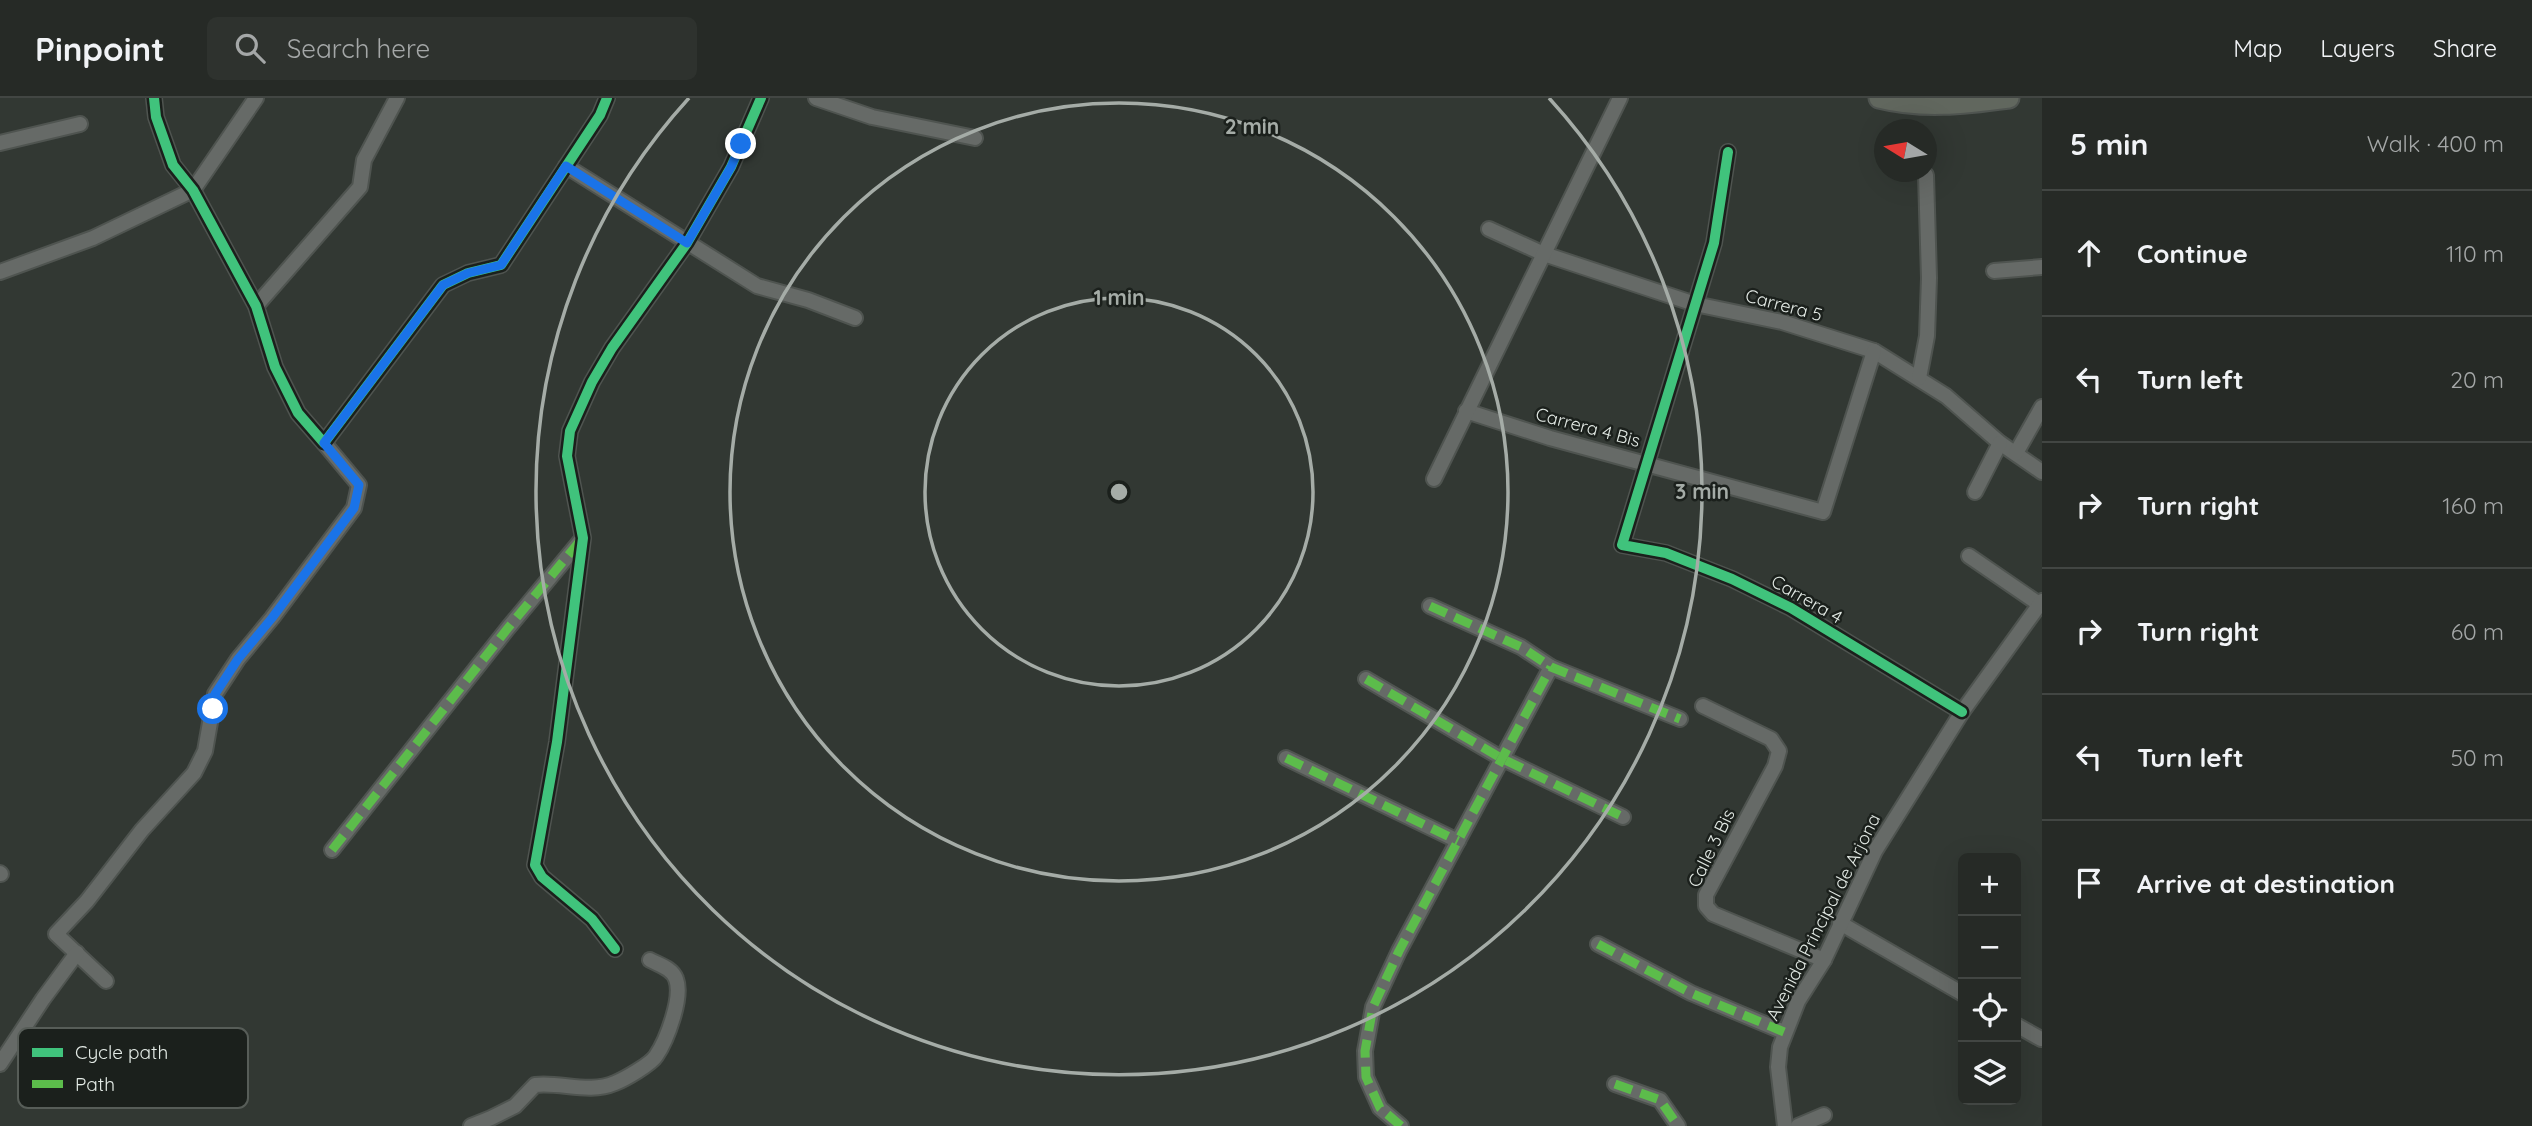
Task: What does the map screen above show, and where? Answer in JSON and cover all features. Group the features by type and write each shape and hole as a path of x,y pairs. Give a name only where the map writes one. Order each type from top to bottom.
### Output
{"main road":[{"path":"1879,98 1903,104 1929,106 2009,98"}],"street":[{"path":"106,981 56,934 94,892 142,830 194,773 205,751 215,694 238,659 354,508 359,485 298,413 275,367 257,306 193,190 173,164 156,117 154,98"},
{"path":"0,272 93,238 193,190 256,98"},
{"path":"257,306 360,187 364,160 397,98"},
{"path":"324,443 443,285 468,273 501,265 600,115 607,98"},
{"path":"615,949 592,919 542,877 535,866 557,742 583,538 567,456 570,431 592,382 612,348 687,243 731,167 761,98"},
{"path":"816,98 872,117 975,138"},
{"path":"1434,479 1620,98"},
{"path":"0,143 80,124"},
{"path":"1646,463 1716,233 1728,152"},
{"path":"566,166 757,286 808,300 855,318"},
{"path":"1919,378 1927,336 1929,278 1926,182"},
{"name":"Carrera 5","path":"1489,229 1544,254 1695,304 1782,322 1874,351 1919,378 1968,413 2000,443 2042,472"},
{"path":"1994,271 2042,267"},
{"name":"Carrera 4 Bis","path":"1466,411 1549,438 1823,512 1874,351"},
{"path":"2016,453 2042,407"},
{"path":"1975,492 2000,443"},
{"name":"Carrera 4","path":"1646,463 1622,545 1666,553 1732,579 1791,608 1962,712"},
{"path":"332,850 583,538"},
{"path":"1969,556 2041,602"},
{"name":"Avenida Principal de Arjona","path":"1785,1126 1778,1067 1784,1032 1798,1001 1824,960 1875,851 1962,712 2041,602"},
{"path":"1430,606 1521,647 1551,667 1680,719"},
{"path":"1401,1126 1380,1108 1366,1077 1365,1051 1373,1007 1399,951 1551,667"},
{"path":"1366,679 1501,758 1623,817"},
{"name":"Calle 3 Bis","path":"1703,706 1771,740 1779,751 1775,766 1706,895 1706,906 1713,914 1824,960"},
{"path":"1286,758 1458,841"},
{"path":"1840,923 1958,991"},
{"path":"1598,944 1691,993 1784,1032"},
{"path":"24,1028 77,954"},
{"path":"471,1126 515,1105 535,1084 549,1083 595,1089 616,1083 655,1059 675,1016 677,979 669,970 650,960"},
{"path":"2021,1028 2041,1040"},
{"path":"0,1064 18,1037"},
{"path":"1615,1084 1660,1100 1678,1126"},
{"path":"1798,1126 1824,1115"}],"marked path":[{"path":"332,850 580,541"},
{"path":"1430,606 1521,647 1551,667 1680,719"},
{"path":"1401,1126 1380,1108 1366,1077 1365,1051 1373,1007 1399,951 1551,667"},
{"path":"1366,679 1501,758 1623,817"},
{"path":"1286,758 1458,841"},
{"path":"1598,944 1691,993 1784,1032"},
{"path":"1615,1084 1660,1100 1678,1126"}],"cycle path":[{"path":"154,98 156,117 173,165 193,190 256,306 275,367 298,413 324,443 443,285 468,273 501,265 600,115 607,98"},
{"path":"615,949 592,919 542,877 535,865 557,742 583,538 567,456 570,431 592,382 612,348 687,243 731,167 761,98"},
{"path":"1728,152 1714,243 1622,545 1666,553 1732,579 1791,608 1962,712"}],"route":[{"path":"213,709 215,694 238,659 354,508 359,485 324,443 443,285 468,273 501,265 566,166 687,243 731,167 741,144"}]}
